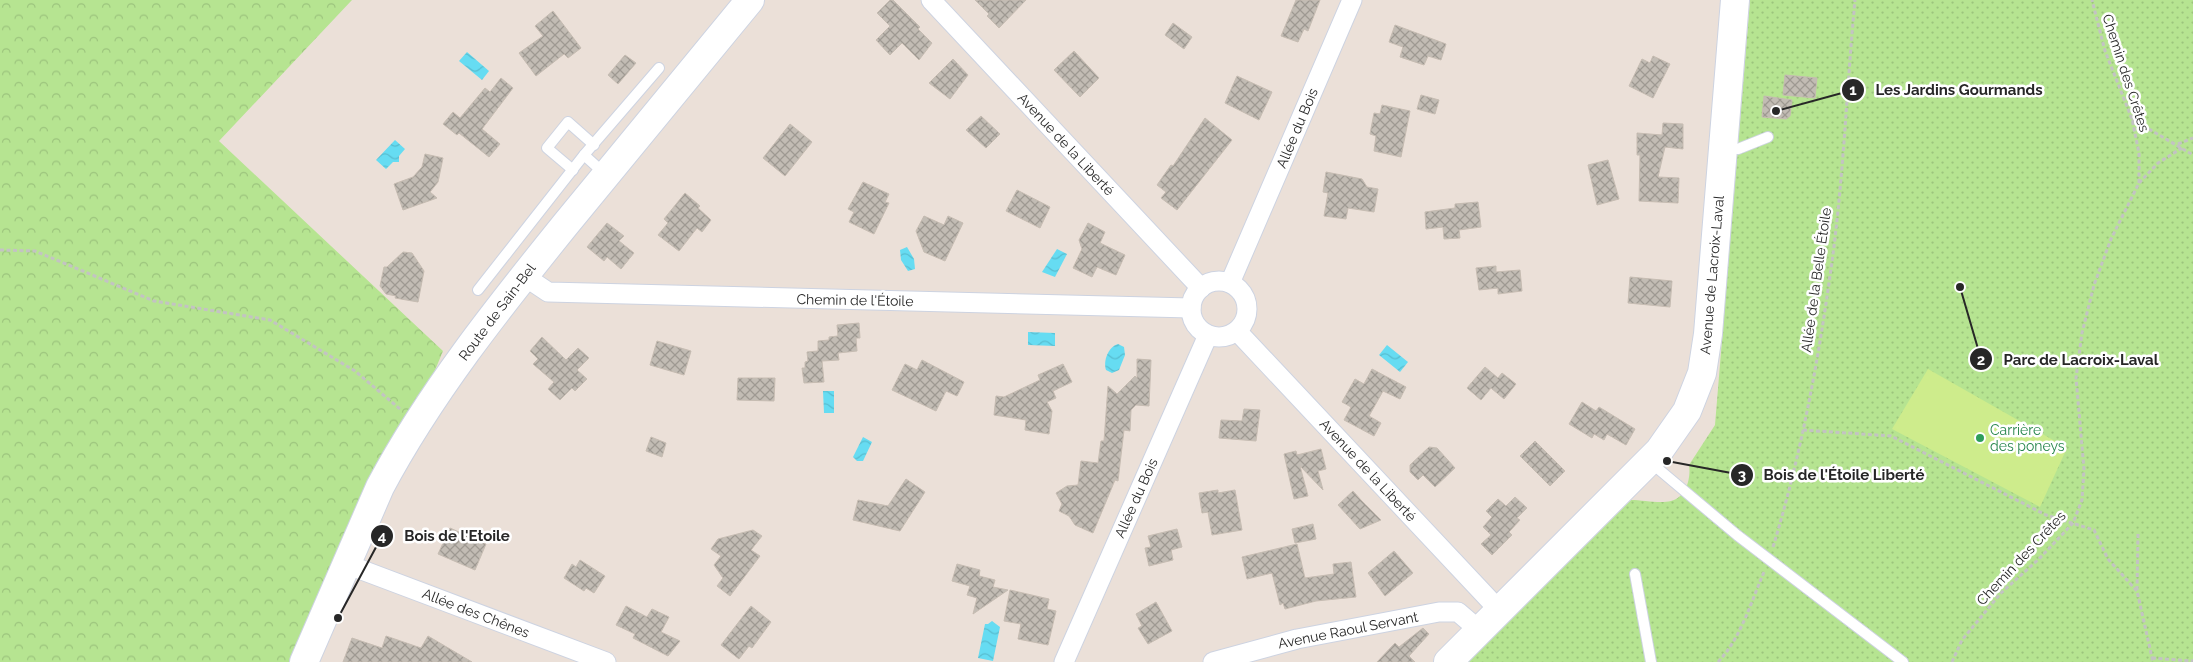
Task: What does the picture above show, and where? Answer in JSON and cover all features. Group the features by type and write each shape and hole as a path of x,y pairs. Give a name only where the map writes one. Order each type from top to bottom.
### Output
{"main road":[{"name":"Route de Sain-Bel","path":"304,662 346,564 394,460 443,383 524,276 750,0"},
{"name":"Avenue de Lacroix-Laval","path":"1448,662 1659,451 1688,412 1702,373 1708,334 1735,0"}],"street":[{"name":"Avenue de la Liberté","path":"931,0 1201,288"},
{"name":"Allée du Bois","path":"1230,283 1352,0"},
{"name":"Chemin de l'Étoile","path":"524,276 548,292 1191,308"},
{"path":"1215,281 1230,283 1238,288 1244,296 1247,305 1243,324 1237,330 1223,336 1208,335 1196,324 1191,308 1194,297 1201,288 1215,281"},
{"name":"Avenue de la Liberté","path":"1237,330 1499,610"},
{"name":"Allée du Bois","path":"1064,662 1208,335"},
{"name":"Allée des Chênes","path":"346,564 606,662"},
{"name":"Avenue Raoul Servant","path":"1213,662 1297,639 1439,612 1458,612 1479,630"}],"lane":[{"path":"478,290 584,155 659,68"},
{"path":"573,170 547,148 568,122 594,145"},
{"path":"1723,148 1738,149 1768,137"},
{"path":"584,155 606,174"},
{"path":"1649,461 1737,535 1903,662"},
{"path":"1635,574 1651,662"}],"path":[{"name":"Allée de la Belle Étoile","path":"1718,662 1728,651 1769,559 1789,494 1803,430 1833,253 1844,149 1854,0"},
{"name":"Chemin des Crêtes","path":"1952,662 1962,640 2000,593 2039,559 2073,523 2082,500 2084,469 2076,378 2082,333 2094,285 2112,239 2139,183 2139,152 2132,119 2106,51 2092,0"},
{"path":"2132,119 2193,155"},
{"path":"2177,145 2193,138"},
{"path":"2139,183 2158,163 2182,148"},
{"path":"0,250 34,252 154,301 270,320 355,370 402,411"},
{"path":"1803,430 1892,436 2046,516 2094,530 2108,560 2137,591"},
{"path":"2138,534 2137,591 2153,660 2193,661"}],"green space":[{"path":"0,0 352,0 219,141 443,351 314,662 0,662"},
{"path":"1750,0 2193,0 2193,662 1468,662 1631,500 1667,502 1681,495 1687,486 1689,465 1715,425"},
{"name":"Carrière des poneys","path":"1928,369 2067,448 2040,507 1892,429"}],"water":[{"path":"467,52 489,71 482,80 459,61"},
{"path":"395,140 405,149 399,156 399,162 393,162 386,169 376,160"},
{"path":"907,247 914,259 915,269 908,271 901,260 900,250"},
{"path":"1057,249 1067,254 1055,277 1042,272"},
{"path":"1028,332 1055,333 1055,346 1028,345"},
{"path":"1118,344 1124,347 1125,355 1119,370 1112,373 1106,370 1106,359 1111,348"},
{"path":"1387,345 1408,362 1400,372 1379,355"},
{"path":"823,391 834,391 834,413 824,413"},
{"path":"863,437 872,442 863,461 857,461 853,457"},
{"path":"992,621 1000,627 993,661 978,658 985,624"}],"building":[{"path":"890,0 893,0 920,27 918,29 932,43 919,60 902,43 890,55 876,40 890,26 877,13"},
{"path":"975,0 1026,0 999,28 987,16 989,14"},
{"path":"1296,0 1320,0 1308,31 1304,29 1298,42 1281,36"},
{"path":"553,11 581,48 568,58 564,54 536,76 519,53 543,36 535,26"},
{"path":"1173,23 1192,37 1184,49 1165,35"},
{"path":"1395,25 1446,44 1441,60 1428,56 1424,65 1400,57 1403,47 1389,42"},
{"path":"1074,51 1099,78 1080,97 1054,70"},
{"path":"625,55 636,63 618,84 608,75"},
{"path":"1653,56 1670,64 1653,98 1629,86 1642,59 1650,63"},
{"path":"953,59 968,75 950,99 929,83"},
{"path":"1785,75 1817,78 1815,98 1783,95"},
{"path":"1237,76 1272,92 1259,120 1225,103"},
{"path":"501,78 513,88 482,129 500,144 489,157 459,133 457,135 443,124 453,112 460,118 485,88 490,92"},
{"path":"1421,95 1439,100 1435,114 1417,109"},
{"path":"1764,96 1792,100 1790,116 1786,119 1762,117"},
{"path":"1382,105 1410,111 1401,157 1374,151 1376,136 1370,134 1374,113 1380,114"},
{"path":"981,116 1000,134 986,148 966,130"},
{"path":"1205,118 1232,140 1177,210 1161,198 1166,192 1157,185 1171,165 1173,166"},
{"path":"1663,123 1683,124 1683,149 1665,147 1658,177 1679,178 1678,203 1639,201 1640,155 1637,155 1637,133 1662,135"},
{"path":"790,124 812,142 785,176 763,158"},
{"path":"425,154 443,158 438,182 430,192 437,198 403,210 394,184 413,177 422,167"},
{"path":"1608,160 1619,199 1597,205 1588,165"},
{"path":"1326,172 1362,179 1367,187 1378,189 1374,212 1348,208 1346,219 1324,216 1328,193 1323,192"},
{"path":"863,182 889,194 885,202 889,203 874,234 849,222 854,212 848,209"},
{"path":"1017,190 1050,207 1040,228 1006,211"},
{"path":"685,193 700,206 698,208 711,220 702,232 697,228 679,251 658,235 668,223 664,219"},
{"path":"1478,202 1481,227 1459,230 1460,238 1444,239 1443,227 1426,229 1425,212 1455,208 1455,204"},
{"path":"924,216 944,225 948,216 963,223 945,261 924,252 916,231"},
{"path":"607,223 624,236 619,241 634,253 621,269 607,257 604,261 587,247"},
{"path":"1088,223 1105,232 1100,243 1125,255 1116,275 1097,267 1092,277 1073,268 1082,249 1079,240"},
{"path":"403,252 412,253 424,271 418,302 395,298 396,296 386,294 380,286 384,267 387,267"},
{"path":"1496,266 1496,272 1520,270 1522,291 1498,294 1498,288 1479,290 1476,268"},
{"path":"1630,277 1672,281 1670,307 1628,303"},
{"path":"859,323 860,338 856,338 857,351 838,353 839,360 822,361 824,382 804,383 802,368 805,368 805,362 808,361 807,352 818,351 818,341 829,340 829,337 838,336 837,325"},
{"path":"542,337 566,360 578,348 589,358 577,370 587,379 575,391 572,388 560,400 548,389 554,382 533,364 538,359 530,351"},
{"path":"657,341 691,351 684,375 650,365"},
{"path":"1137,359 1151,360 1149,406 1136,405 1131,410 1130,431 1124,430 1118,481 1115,480 1093,533 1075,525 1069,516 1059,511 1062,504 1056,493 1067,486 1078,485 1081,461 1098,463 1101,441 1104,441 1108,386 1117,394 1135,376 1137,378"},
{"path":"922,360 964,382 957,396 946,391 936,411 892,390 905,364 917,370"},
{"path":"1063,364 1072,382 1053,391 1056,398 1047,402 1052,411 1049,434 1025,430 1026,420 994,415 996,396 1004,397 1040,380 1038,375"},
{"path":"1485,367 1498,378 1502,373 1516,384 1504,399 1491,388 1481,400 1467,388"},
{"path":"1372,369 1406,387 1400,399 1383,391 1369,416 1381,423 1374,436 1344,420 1351,407 1342,402 1355,379 1364,384"},
{"path":"738,378 775,378 774,401 737,400"},
{"path":"1582,402 1596,411 1599,407 1635,429 1626,445 1607,434 1604,440 1594,434 1592,438 1569,424"},
{"path":"1244,409 1260,410 1256,441 1219,438 1221,420 1242,421"},
{"path":"651,437 666,443 662,457 646,451"},
{"path":"1535,441 1565,471 1550,486 1520,456"},
{"path":"1429,447 1437,448 1455,468 1435,487 1423,475 1418,480 1410,472 1410,465"},
{"path":"1321,449 1326,469 1318,471 1323,490 1300,466 1308,496 1294,499 1284,454 1296,451 1297,455"},
{"path":"906,479 925,492 900,531 853,520 858,500 888,506"},
{"path":"1218,490 1218,493 1235,490 1242,530 1212,535 1208,512 1202,513 1199,493"},
{"path":"1353,491 1381,520 1360,529 1338,505"},
{"path":"1515,497 1527,508 1517,518 1520,520 1509,532 1512,535 1492,555 1481,544 1491,535 1483,527 1492,517 1486,511 1498,499 1506,506"},
{"path":"1313,524 1316,539 1295,543 1292,529"},
{"path":"450,528 486,544 475,570 438,554"},
{"path":"1177,529 1182,547 1171,550 1173,560 1149,566 1145,548 1151,547 1148,536"},
{"path":"753,530 762,536 751,550 760,556 730,596 717,586 723,578 714,565 721,556 711,549 718,539"},
{"path":"1297,544 1305,578 1334,574 1333,564 1351,562 1356,597 1316,601 1285,609 1283,603 1280,605 1272,573 1247,579 1242,557"},
{"path":"1394,551 1413,573 1385,596 1368,573"},
{"path":"580,560 605,576 594,593 586,588 584,591 564,578 572,564 576,567"},
{"path":"957,564 980,570 979,576 995,580 993,587 1008,590 973,614 977,598 967,595 970,586 952,581"},
{"path":"1010,590 1049,599 1047,609 1056,611 1048,645 1018,639 1021,624 1004,621"},
{"path":"1156,602 1172,631 1148,644 1138,628 1142,626 1136,614"},
{"path":"626,606 647,617 652,609 669,617 661,632 680,641 668,656 633,638 635,634 616,625"},
{"path":"751,606 771,622 752,648 749,646 739,659 721,645"},
{"path":"1423,628 1429,634 1409,656 1415,662 1377,662 1395,643 1399,647"},
{"path":"386,636 421,648 428,636 472,662 343,662 352,638 382,648"}],"place":[{"name":"Les Jardins Gourmands","path":"1776,111"},
{"name":"Parc de Lacroix-Laval","path":"1960,287"},
{"name":"Carrière des poneys","path":"1980,438"},
{"name":"Bois de l'Étoile Liberté","path":"1667,461"},
{"name":"Bois de l'Etoile","path":"338,618"}]}
